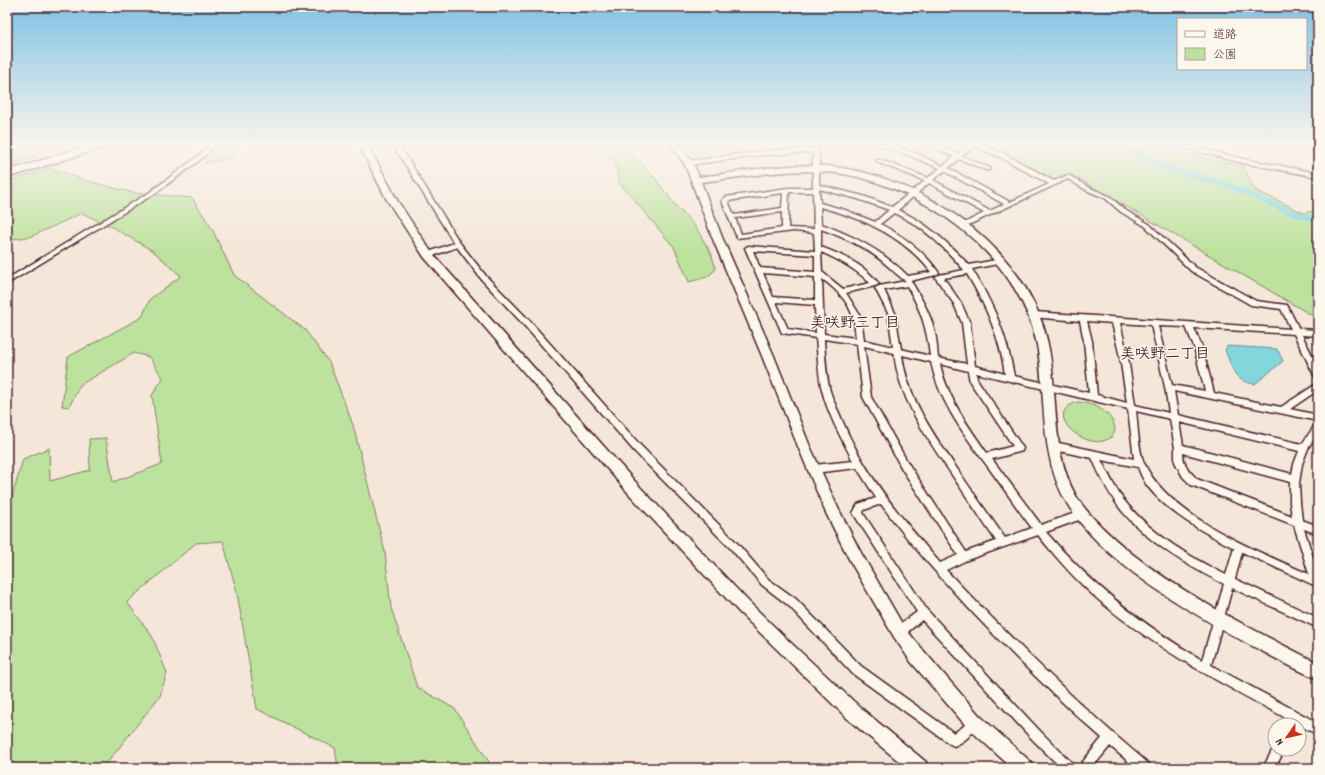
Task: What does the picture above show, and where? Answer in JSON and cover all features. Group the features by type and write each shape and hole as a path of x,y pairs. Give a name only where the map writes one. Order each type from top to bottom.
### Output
{"street":[{"path":"7,282 152,193 171,179"},
{"path":"381,179 392,200 428,255 635,491 743,606 856,715 920,768"},
{"path":"418,179 458,244 484,278 525,321 638,449 734,546 765,582 792,602 856,670 954,740 968,730 973,721"},
{"path":"703,179 696,180 717,237 768,356 814,470 832,511 855,556 873,585 898,632 973,721 1025,768"},
{"path":"815,179 818,228 818,303 825,384 830,402 860,464 882,500 939,568 1043,678 1109,738 1145,768"},
{"path":"873,179 912,194 939,208 964,225 1001,261 1018,284 1034,315 1048,366 1054,446 1058,466 1070,497 1082,515 1096,531 1140,570 1218,620 1318,671"},
{"path":"966,179 1009,204"},
{"path":"1045,179 1052,183"},
{"path":"964,225 1062,179"},
{"path":"1072,179 1106,197 1123,211 1148,225 1193,268 1254,303 1284,307 1318,375"},
{"path":"875,225 929,180 989,213"},
{"path":"1010,378 1006,351 1000,330 991,309 968,270 940,238 921,224 894,210 848,194 816,188 726,199 725,201 739,236 785,230 818,228 847,235 879,253 908,281 921,302 931,331 935,360 946,394 957,414 985,457 1039,530 1068,563 1114,606 1147,631 1286,717"},
{"path":"785,230 786,191"},
{"path":"816,204 838,209 898,237 918,252 938,275 957,303 966,323 971,370 978,388 1019,448 985,457"},
{"path":"731,217 786,210"},
{"path":"428,255 458,244"},
{"path":"1003,543 928,432 915,408 904,384 898,351 895,321 891,310 877,286 868,276 851,263 818,250 750,248 748,250 785,331 861,342 898,351 935,360 971,370 1173,416 1304,448"},
{"path":"843,291 968,270 1001,261"},
{"path":"757,270 818,274 843,291 857,317 867,397 901,460 964,557"},
{"path":"770,299 818,303"},
{"path":"1034,315 1318,333"},
{"path":"1082,318 1088,341 1093,398"},
{"path":"1115,320 1124,350 1140,464 1149,479 1163,497 1195,522 1239,546 1317,584"},
{"path":"1154,323 1169,387 1179,448 1179,462 1186,474 1194,482 1318,530"},
{"path":"1189,325 1198,347 1210,395"},
{"path":"1281,411 1318,386"},
{"path":"1169,387 1318,418"},
{"path":"1317,584 1297,522 1294,499 1297,463 1304,448 1318,427"},
{"path":"1054,446 1095,456 1140,464"},
{"path":"1179,448 1295,479"},
{"path":"1095,456 1109,486 1126,509 1146,528 1175,550 1229,581 1318,623"},
{"path":"814,470 860,464"},
{"path":"882,500 861,507 858,513 922,613 1036,735 1070,768"},
{"path":"939,568 964,557 1082,515"},
{"path":"1205,667 1239,546"},
{"path":"898,632 922,613"},
{"path":"1307,725 1318,729"},
{"path":"1085,768 1109,738"},
{"path":"1269,768 1275,757"}],"green space":[{"path":"16,179 81,179 135,193 192,198 211,227 234,275 305,330 329,362 353,425 385,552 391,608 417,687 455,709 493,768 338,768 335,748 257,709 237,593 223,541 196,543 127,602 152,636 167,673 160,696 103,768 7,768 7,515 23,459 49,448 50,481 90,470 89,439 106,438 113,482 162,464 152,395 163,378 149,357 134,353 80,385 69,407 62,406 68,357 142,317 150,299 181,276 153,251 112,227 82,213 30,237 14,239 7,234 7,182"},
{"path":"618,179 656,179 676,206 695,226 711,253 716,269 707,277 689,282 674,247 619,182"},
{"path":"1080,179 1250,179 1255,190 1304,213 1318,210 1318,239 1314,239 1318,249 1318,319"},
{"path":"1078,402 1096,407 1108,415 1112,420 1115,430 1110,438 1103,441 1085,439 1069,428 1064,420 1064,413 1068,407"}],"water":[{"path":"1227,346 1277,349 1283,361 1255,384 1242,380 1235,373 1225,350"}],"waterway":[{"path":"1205,179 1230,186 1299,215 1318,220"}],"district":[{"name":"美咲野三丁目","path":"855,322"},
{"name":"美咲野二丁目","path":"1165,353"}]}
